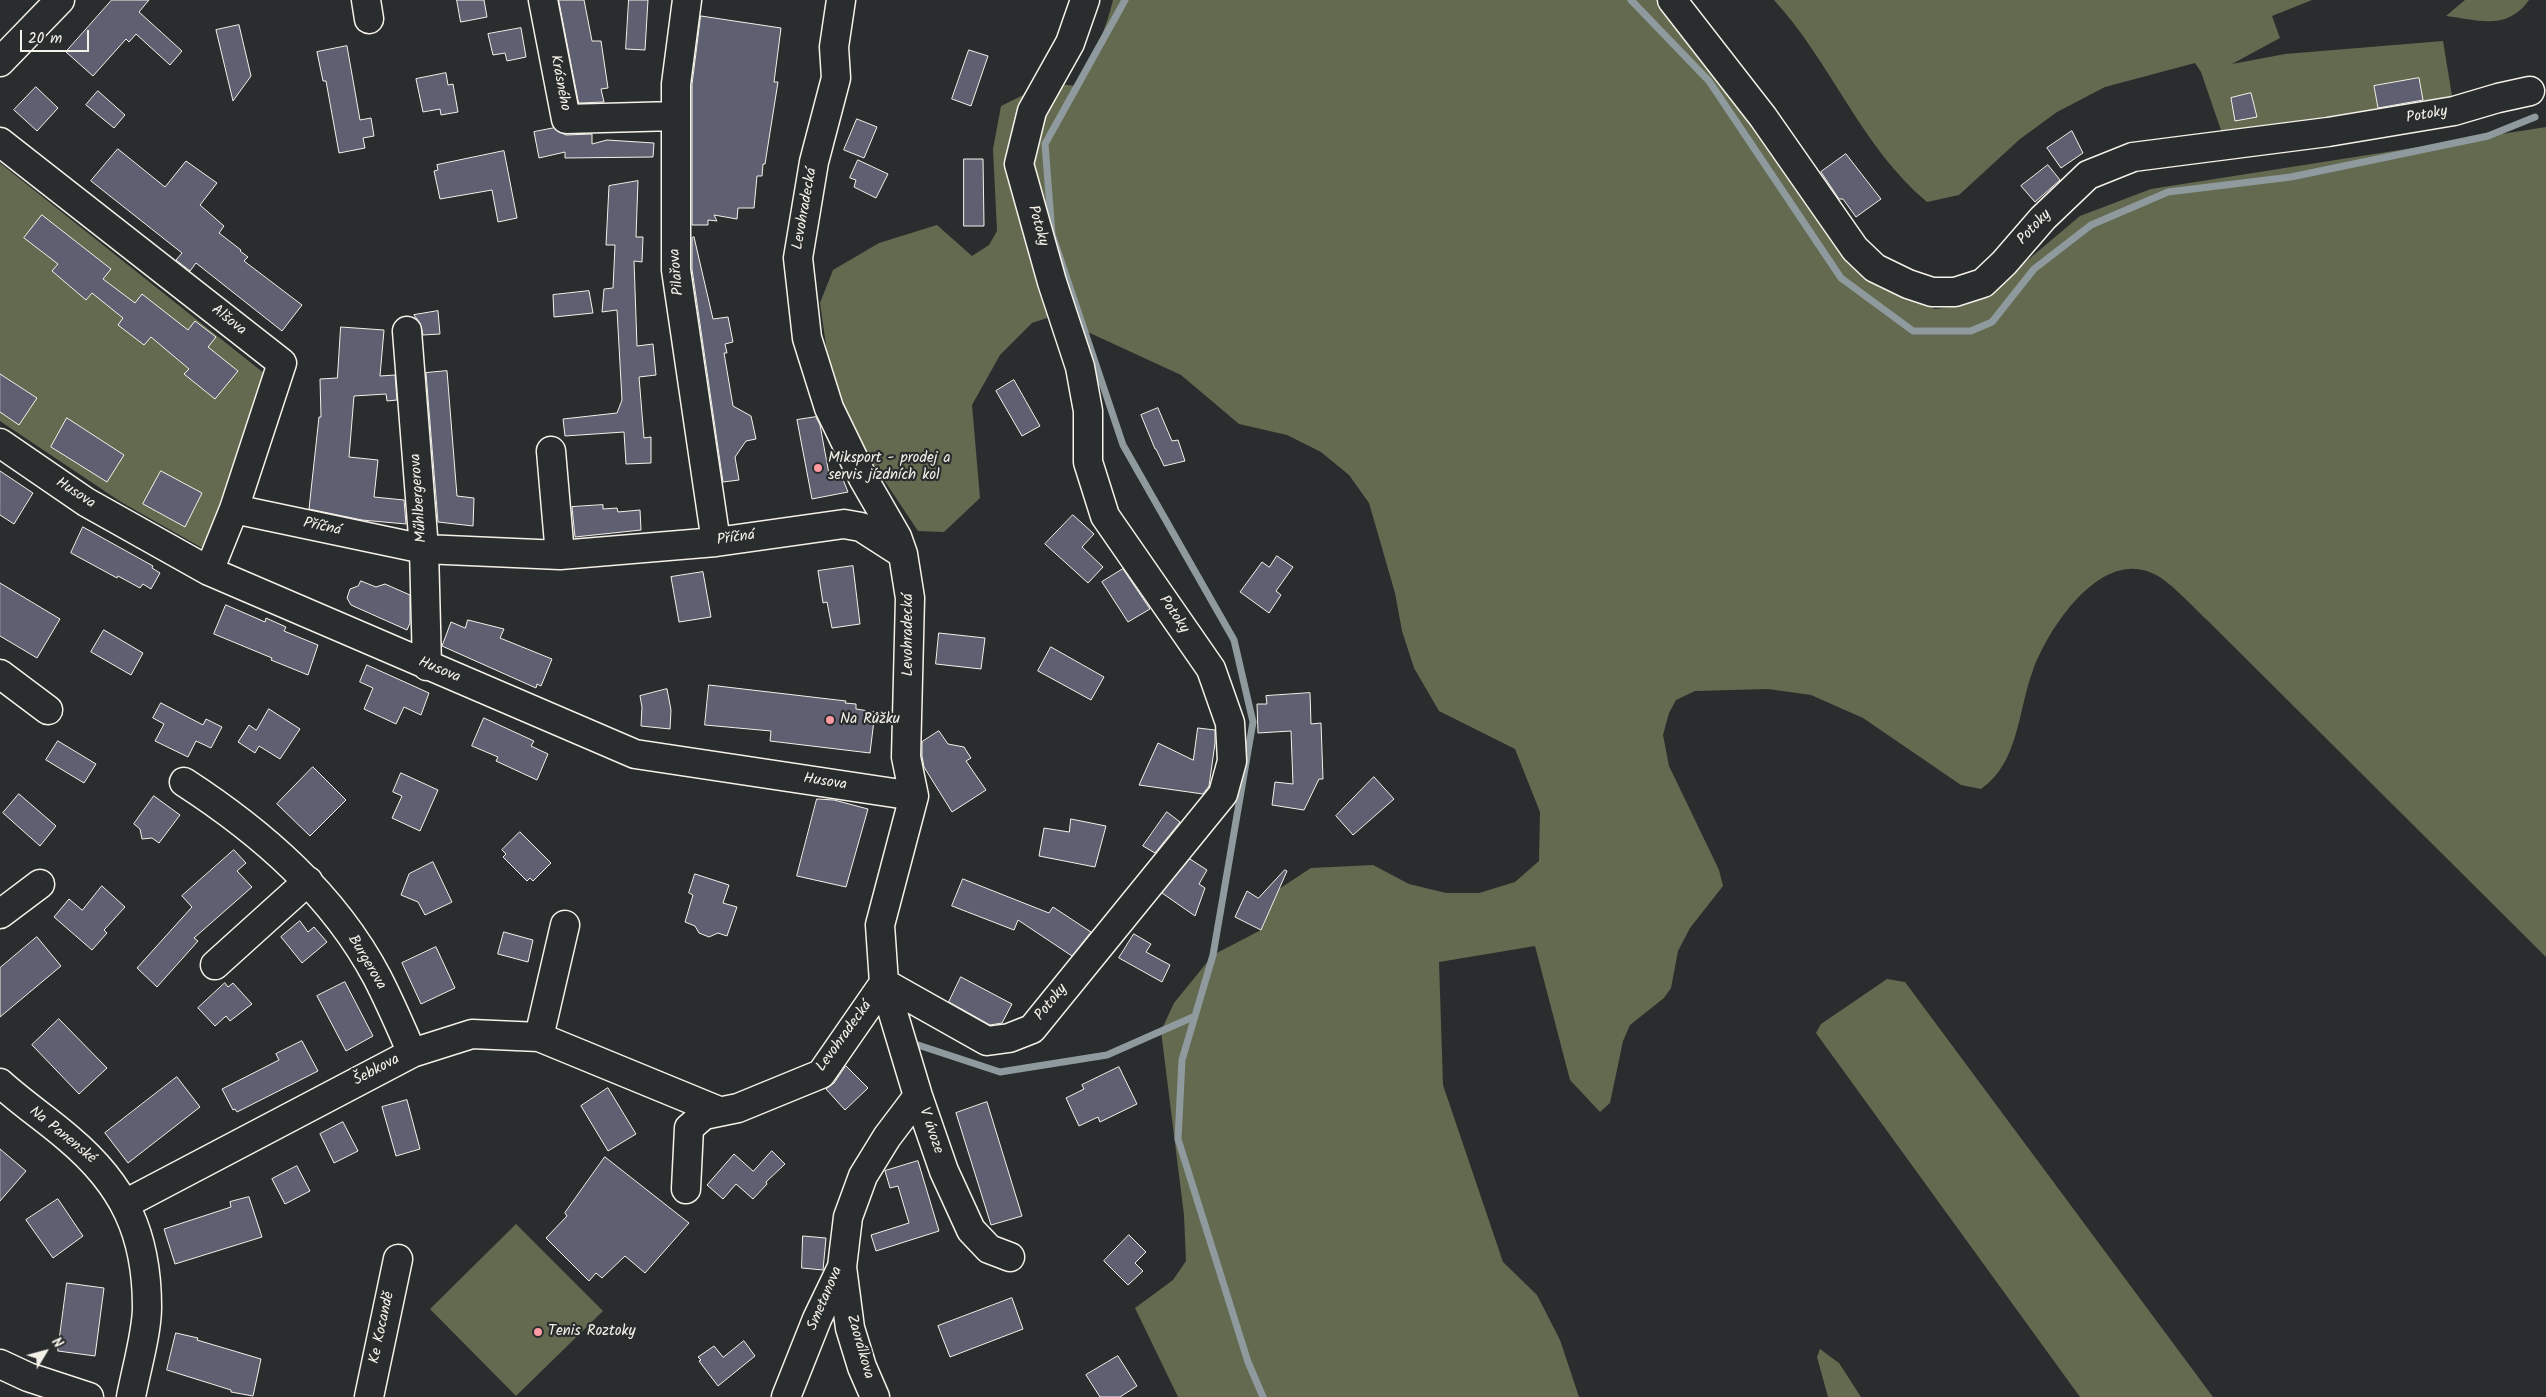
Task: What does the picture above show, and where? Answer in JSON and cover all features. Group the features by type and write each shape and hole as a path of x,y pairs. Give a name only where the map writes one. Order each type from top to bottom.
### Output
{"street":[{"path":"0,62 60,0"},
{"name":"Krásného","path":"543,0 566,118 675,116"},
{"name":"Pilařova","path":"686,0 676,84 676,270 716,542"},
{"name":"Levohradecká","path":"686,1189 689,1128 704,1115 738,1108 821,1074 884,983 880,925 914,796 906,757 910,598 903,554 897,537 863,478 829,408 807,338 798,258 814,162 836,78 834,47 840,0"},
{"name":"Potoky","path":"884,983 987,1041 1009,1038 1032,1029 1223,794 1232,761 1230,723 1211,670 1105,516 1088,462 1088,411 1080,367 1052,282 1019,164 1032,111 1070,43 1085,0"},
{"name":"Potoky","path":"1672,0 1763,117 1856,248 1875,268 1908,284 1932,292 1955,292 1983,283 2004,263 2043,218 2088,175 2133,157 2328,132 2454,111 2530,91"},
{"name":"Alšova","path":"0,142 282,363 234,509 209,571"},
{"name":"Műhlbergerova","path":"407,331 424,549 427,666"},
{"name":"Husova","path":"0,443 86,502 209,571 636,754 914,796"},
{"path":"552,451 560,555"},
{"name":"Příčná","path":"234,509 424,549 560,555 716,542 844,524 861,527 903,554"},
{"path":"0,674 48,710"},
{"name":"Burgerova","path":"184,782 232,813 308,881 338,918 376,976 412,1053"},
{"path":"215,965 308,881"},
{"path":"0,914 40,884"},
{"path":"565,925 539,1037 719,1111"},
{"name":"V úvoze","path":"884,983 918,1096 944,1171 971,1230 989,1249 1010,1257"},
{"name":"Šebkova","path":"126,1204 412,1053 472,1034 539,1037"},
{"name":"Na Panenské","path":"0,1083 24,1106 68,1138 106,1174 126,1204 144,1254 147,1309 131,1397"},
{"name":"Smetanova","path":"786,1397 817,1319 842,1267 848,1217 863,1176 887,1136 918,1096"},
{"name":"Ke Kocandě","path":"369,1397 398,1259"},
{"name":"Zaorálkova","path":"842,1267 850,1328 862,1367 875,1397"},
{"path":"0,1364 28,1377 90,1397"}],"green space":[{"path":"1113,0 1660,0 1906,295 1935,309 1958,306 1998,285 2080,216 2151,189 2546,127 2546,957 2170,584 2158,576 2137,569 2118,571 2098,580 2065,613 2041,652 2033,670 2016,735 2003,765 1994,778 1981,789 1961,785 1863,718 1811,695 1768,689 1695,691 1676,700 1669,713 1663,735 1669,766 1719,870 1723,886 1690,928 1678,951 1671,988 1664,998 1630,1025 1623,1041 1610,1103 1600,1112 1570,1080 1535,946 1439,962 1443,1085 1503,1262 1537,1295 1560,1340 1579,1397 1178,1397 1135,1308 1173,1280 1186,1261 1184,1215 1161,1031 1174,1003 1213,955 1261,930 1279,889 1311,868 1373,865 1409,884 1446,893 1479,893 1515,882 1539,861 1540,812 1515,749 1439,711 1414,668 1402,631 1395,593 1369,503 1349,475 1321,452 1287,435 1239,424 1181,375 1053,316 1032,323 1000,355 972,405 980,498 944,532 918,531 854,435 830,373 820,303 833,270 879,243 937,225 972,256 989,245 997,231 993,149 1001,106 1048,83 1077,86 1098,44"},
{"path":"1774,0 2312,0 2272,16 2280,38 2232,64 2285,54 2443,41 2454,108 2425,112 2419,78 2374,86 2380,119 2224,139 2201,72 2195,63 2105,87 2057,112 2020,139 1959,195 1927,202 1904,180 1865,131 1813,50"},
{"path":"2465,0 2529,0 2520,10 2502,20 2481,21 2446,16"},
{"path":"0,163 265,374 204,549 121,502 0,421"},
{"path":"1887,979 1905,982 2213,1397 2080,1397 1816,1033 1821,1024"},
{"path":"516,1224 603,1311 516,1396 430,1309"},
{"path":"1820,1349 1839,1363 1861,1397 1828,1397 1817,1357"}],"building":[{"path":"112,0 149,0 139,12 182,51 170,65 136,34 129,42 126,39 93,76 66,52"},
{"path":"457,0 484,0 487,17 461,22"},
{"path":"559,0 584,0 592,41 601,41 608,88 601,89 604,102 579,103"},
{"path":"629,0 648,0 645,50 626,49"},
{"path":"701,16 781,28 774,82 778,82 765,164 763,164 762,176 757,176 754,208 738,208 737,219 714,215 717,221 708,220 708,225 692,225 692,85"},
{"path":"239,25 251,76 233,101 216,30"},
{"path":"521,28 526,57 507,61 505,53 493,55 488,34"},
{"path":"347,46 360,120 371,118 374,136 363,138 365,148 339,153 326,81 323,81 317,52"},
{"path":"969,50 988,56 971,106 952,99"},
{"path":"446,73 448,85 453,84 458,112 441,115 440,109 423,112 416,79"},
{"path":"2419,78 2423,100 2378,108 2374,86"},
{"path":"36,87 58,108 37,131 14,110"},
{"path":"98,91 125,115 114,128 86,105"},
{"path":"2251,93 2257,117 2235,121 2231,98"},
{"path":"857,119 877,127 864,158 844,150"},
{"path":"554,128 566,135 592,134 592,144 607,140 654,143 653,157 565,158 565,152 539,158 534,132"},
{"path":"2072,131 2083,153 2061,168 2047,148"},
{"path":"118,149 165,187 186,161 217,183 200,205 224,226 219,233 248,257 244,261 302,305 282,331 196,263 190,271 176,260 182,253 91,181"},
{"path":"504,151 517,218 498,222 492,190 440,199 434,171 438,170 437,165"},
{"path":"1846,154 1881,199 1856,217 1843,199 1839,199 1821,172"},
{"path":"964,159 983,159 984,226 964,226"},
{"path":"858,160 888,174 876,198 854,187 856,180 850,178"},
{"path":"2048,165 2060,180 2035,202 2021,186"},
{"path":"638,181 636,237 643,237 642,262 634,261 637,346 653,344 656,375 639,377 644,438 651,437 651,463 626,464 624,432 565,436 563,419 617,413 622,400 617,310 602,312 604,289 613,288 615,245 606,245 609,186"},
{"path":"42,215 111,269 103,279 135,303 142,294 188,330 195,321 216,337 208,347 238,371 215,399 184,374 189,369 151,337 144,345 118,325 123,318 92,293 86,300 52,271 58,264 24,238"},
{"path":"694,237 713,319 728,317 733,342 725,344 727,353 724,353 733,406 751,416 756,439 746,441 735,457 739,480 723,482 692,269 692,238"},
{"path":"589,291 593,313 554,317 553,295"},
{"path":"438,311 440,334 423,335 420,323 414,315"},
{"path":"341,327 384,330 380,376 395,375 397,400 387,401 386,394 354,396 349,457 378,460 374,497 404,500 406,524 362,520 309,509 319,417 321,417 320,379 337,378"},
{"path":"447,371 457,496 474,498 473,526 438,522 426,373"},
{"path":"0,374 37,398 19,425 0,412"},
{"path":"1014,380 1040,426 1022,436 996,391"},
{"path":"1158,408 1172,441 1178,440 1185,461 1164,466 1155,449 1141,415"},
{"path":"816,417 820,425 829,474 840,472 848,492 812,499 797,420"},
{"path":"67,418 124,455 107,482 51,447"},
{"path":"0,471 33,493 14,524 0,515"},
{"path":"161,471 202,493 185,527 143,504"},
{"path":"603,505 603,509 617,508 618,512 640,510 641,530 575,537 572,507"},
{"path":"1073,515 1094,534 1082,547 1103,567 1088,583 1045,544"},
{"path":"83,527 153,566 152,568 160,573 151,589 143,584 140,588 118,576 117,578 71,553"},
{"path":"1277,556 1293,567 1276,591 1281,595 1269,613 1240,592 1262,562 1269,567"},
{"path":"853,566 860,624 832,628 827,602 823,603 818,571"},
{"path":"1123,569 1150,609 1128,622 1102,582"},
{"path":"703,572 711,617 679,622 671,577"},
{"path":"361,581 376,587 385,584 410,595 410,623 407,630 351,605 347,598 350,589 358,586"},
{"path":"0,583 60,619 37,658 0,636"},
{"path":"226,605 265,622 266,618 286,627 284,631 318,645 308,675 214,634"},
{"path":"468,620 504,629 500,638 552,659 541,686 537,684 536,688 442,646 451,622 465,628"},
{"path":"104,630 143,653 131,675 91,652"},
{"path":"939,633 985,638 981,669 936,664"},
{"path":"1051,647 1104,677 1091,700 1038,671"},
{"path":"367,665 429,693 421,715 404,707 396,724 364,709 373,688 360,682"},
{"path":"709,685 846,701 845,703 856,704 856,709 875,712 870,753 770,741 771,731 705,725"},
{"path":"667,689 671,710 670,729 641,726 642,707 640,696"},
{"path":"1310,693 1311,724 1321,723 1323,779 1319,779 1304,810 1272,805 1275,782 1293,784 1291,731 1258,733 1257,704 1267,704 1266,696"},
{"path":"161,703 203,725 206,719 222,727 211,748 196,741 188,757 155,741 164,724 153,718"},
{"path":"269,709 300,729 280,759 259,746 255,753 238,742 249,725 256,730"},
{"path":"484,718 534,741 531,746 548,754 537,780 496,761 498,757 472,746"},
{"path":"1198,728 1215,730 1209,786 1203,794 1139,785 1158,743 1193,760"},
{"path":"939,731 948,744 964,747 971,758 966,761 986,790 952,812 924,767 922,756 922,742"},
{"path":"58,741 96,764 84,783 46,760"},
{"path":"313,767 346,800 310,836 277,804"},
{"path":"401,773 438,790 420,831 392,818 402,796 393,792"},
{"path":"1374,777 1394,799 1353,835 1336,816"},
{"path":"19,794 56,826 40,846 3,813"},
{"path":"154,796 180,815 159,843 152,838 142,839 140,829 134,824"},
{"path":"817,799 834,800 868,809 846,887 797,876"},
{"path":"1167,812 1180,822 1155,853 1143,846"},
{"path":"1071,819 1106,826 1095,867 1039,856 1044,828 1069,832"},
{"path":"520,832 551,863 533,881 530,878 527,881 503,857 506,854 502,850"},
{"path":"234,850 246,863 237,871 252,887 194,938 198,941 157,987 137,968 192,907 182,896"},
{"path":"1190,859 1207,870 1199,884 1205,888 1195,916 1162,893"},
{"path":"433,862 452,902 425,915 418,902 401,895 409,874"},
{"path":"1285,870 1287,871 1261,930 1235,917 1247,891 1258,898"},
{"path":"695,874 729,885 723,903 737,907 727,936 718,933 709,937 699,933 695,926 685,922 693,895 689,893"},
{"path":"963,879 1049,913 1053,907 1091,932 1072,956 1018,920 1014,930 952,906"},
{"path":"102,886 125,907 104,930 107,933 92,950 54,917 69,899 82,910"},
{"path":"300,921 308,932 314,927 327,942 302,963 281,937"},
{"path":"504,932 533,940 528,962 498,954"},
{"path":"1134,934 1151,944 1146,952 1170,965 1162,982 1119,958"},
{"path":"37,937 61,966 0,1017 0,968"},
{"path":"436,947 455,988 421,1004 402,963"},
{"path":"961,977 1012,1004 1002,1023 990,1025 949,1002"},
{"path":"345,982 373,1036 346,1051 317,996"},
{"path":"225,983 228,987 233,983 252,1004 230,1021 226,1016 215,1026 198,1008"},
{"path":"59,1019 107,1068 79,1094 32,1045"},
{"path":"302,1041 318,1071 237,1112 235,1109 233,1110 222,1089 279,1060 276,1054"},
{"path":"846,1066 868,1088 845,1110 826,1089 834,1083"},
{"path":"1119,1067 1137,1104 1100,1122 1098,1117 1079,1126 1066,1098 1084,1089 1082,1085"},
{"path":"177,1077 200,1107 128,1163 105,1133"},
{"path":"608,1088 636,1134 608,1151 581,1106"},
{"path":"407,1100 420,1149 396,1156 382,1107"},
{"path":"987,1102 1022,1216 991,1225 956,1113"},
{"path":"343,1122 358,1151 334,1163 320,1134"},
{"path":"0,1149 26,1171 0,1201"},
{"path":"772,1151 785,1164 766,1182 767,1184 753,1199 736,1184 723,1199 707,1185 734,1154 753,1171"},
{"path":"605,1157 689,1223 645,1273 625,1256 602,1278 596,1273 589,1281 546,1238 567,1216 565,1213"},
{"path":"918,1161 939,1231 876,1251 871,1235 909,1223 898,1186 890,1188 885,1171"},
{"path":"297,1166 310,1191 285,1204 272,1179"},
{"path":"249,1197 262,1237 175,1264 164,1229 231,1207 230,1202"},
{"path":"58,1199 83,1236 53,1258 26,1220"},
{"path":"1129,1235 1146,1252 1135,1263 1143,1271 1128,1285 1104,1261"},
{"path":"803,1236 826,1238 823,1270 802,1268"},
{"path":"67,1283 104,1288 95,1356 58,1351"},
{"path":"1012,1298 1023,1329 950,1357 938,1326"},
{"path":"176,1333 198,1338 197,1340 261,1359 253,1396 231,1392 231,1390 167,1370"},
{"path":"744,1341 755,1356 718,1386 698,1357 714,1346 723,1357"},
{"path":"1118,1356 1137,1386 1120,1397 1100,1397 1086,1375"}],"waterway":[{"path":"1125,0 1045,144 1052,234 1123,445 1234,640 1253,722 1213,955 1182,1060 1178,1139 1248,1362 1263,1397"},
{"path":"1631,0 1709,81 1841,278 1913,331 1971,331 1992,322 2034,269 2091,225 2168,192 2291,177 2488,136 2535,117"},
{"path":"918,1045 1000,1072 1107,1055 1193,1017"}],"place":[{"name":"Miksport - prodej a servis jízdních kol","path":"818,468"},
{"name":"Na Růžku","path":"830,720"},
{"name":"Tenis Roztoky","path":"538,1332"}]}
